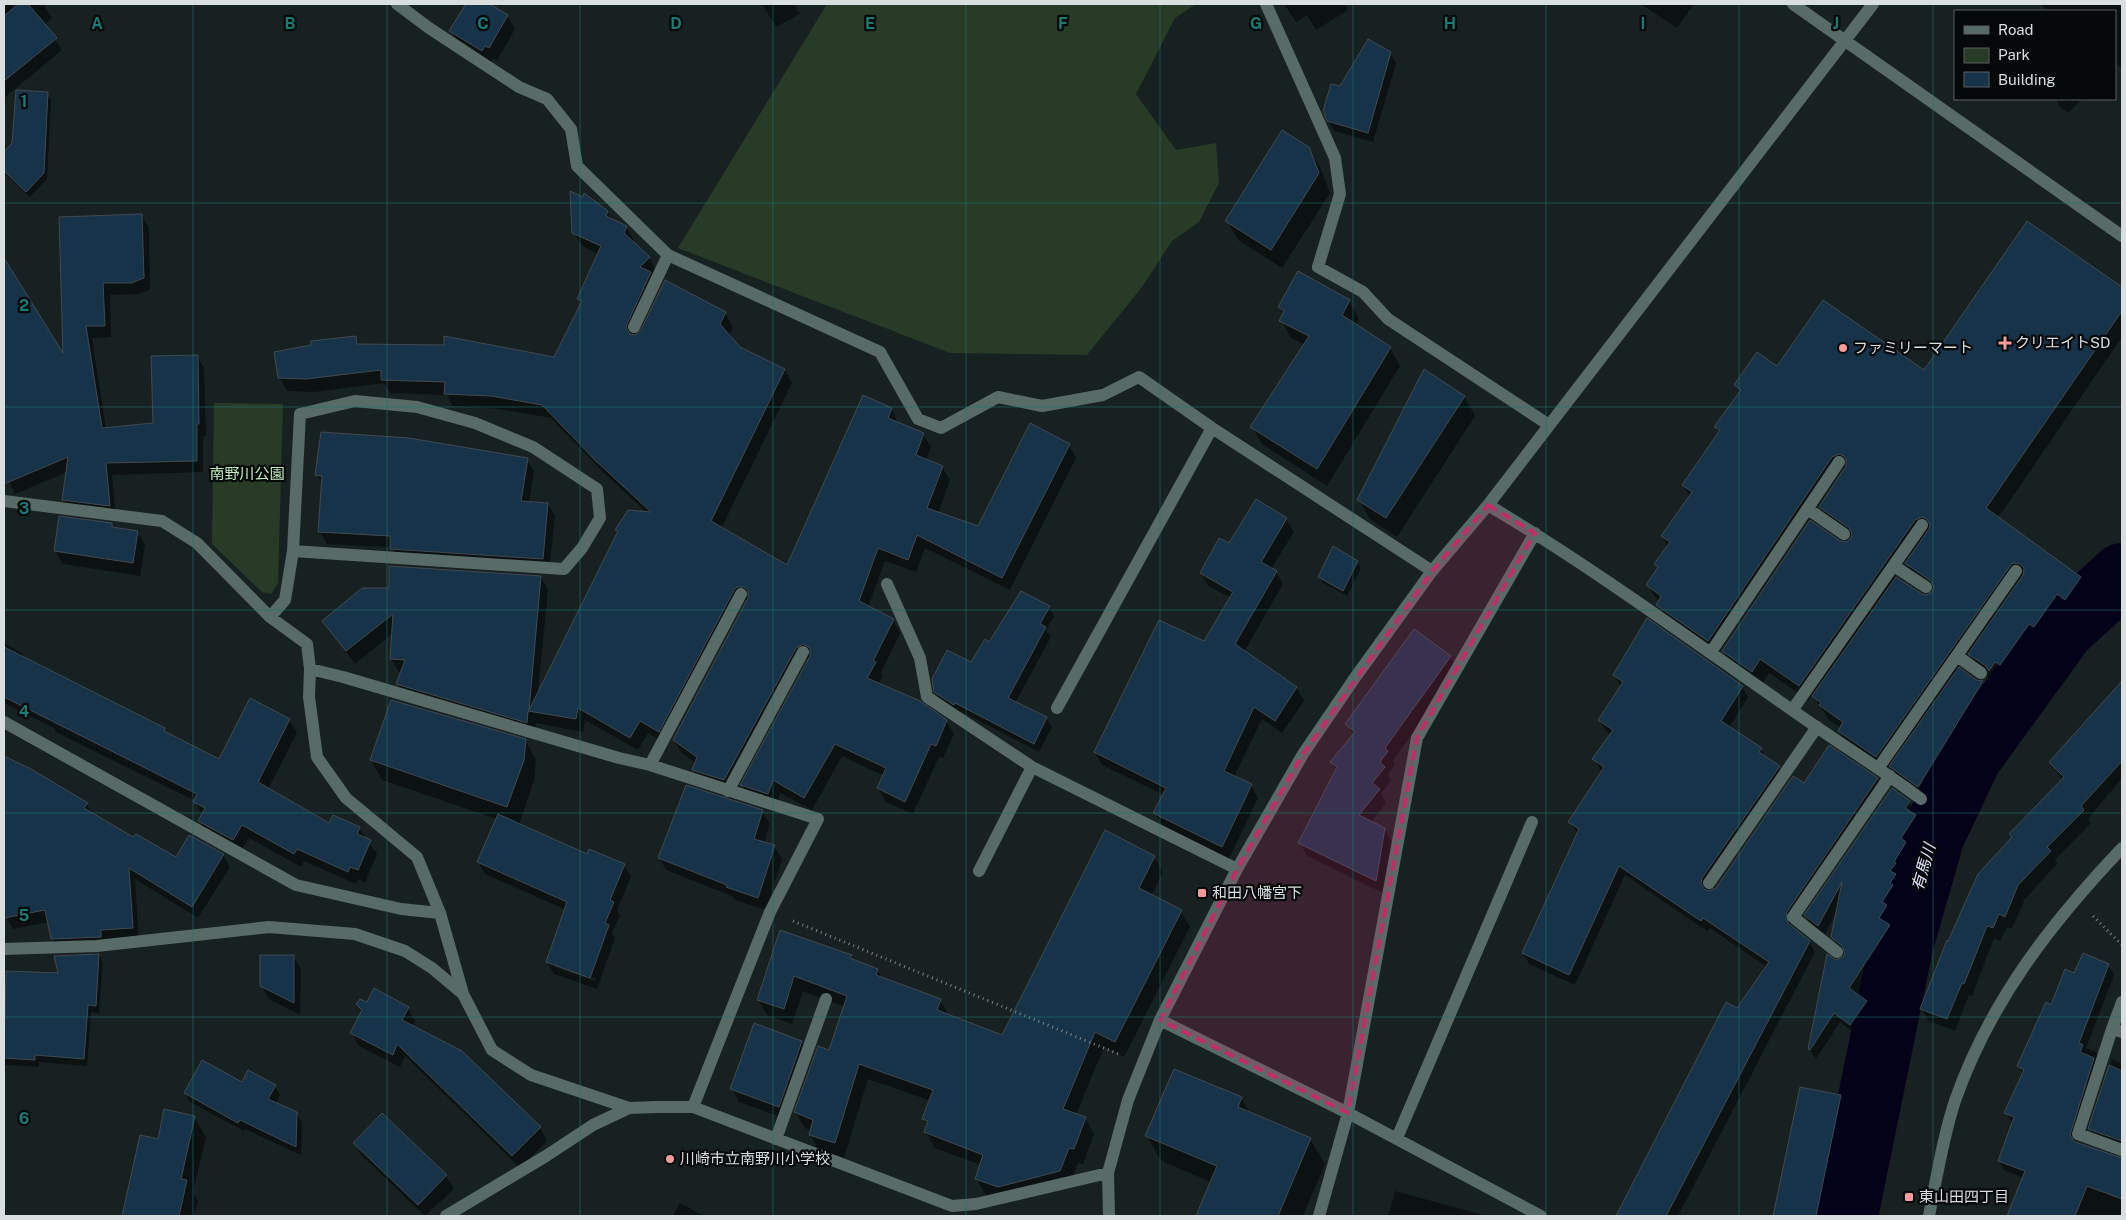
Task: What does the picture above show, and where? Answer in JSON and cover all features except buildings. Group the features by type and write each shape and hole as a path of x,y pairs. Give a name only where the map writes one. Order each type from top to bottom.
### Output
{"street":[{"path":"398,4 429,28 519,87 547,99 570,129 577,166 668,255 880,352 918,419 941,428 998,396 1042,406 1103,395 1139,377 1212,428 1432,571"},
{"path":"1266,4 1335,158 1340,194 1318,267 1363,292 1388,319 1549,425"},
{"path":"1793,4 2122,236"},
{"path":"1109,1216 1108,1173 1128,1100 1160,1020 1236,869 1303,754 1432,571 1488,505 1873,4"},
{"path":"634,327 668,255"},
{"path":"270,617 285,600 294,551 300,414 355,401 416,407 475,423 533,447 597,489 600,518 582,548 564,569 294,551"},
{"path":"1057,708 1212,428"},
{"path":"1711,652 1839,462"},
{"path":"4,501 162,520 196,543 270,617 307,644 310,669 309,697 317,757 346,798 417,857 440,913 463,994 492,1050 532,1074 629,1108 693,1108 776,1139 951,1211 1108,1173"},
{"path":"1488,505 1535,533 1711,652 1921,799"},
{"path":"1808,509 1844,534"},
{"path":"1794,709 1922,525"},
{"path":"1319,1216 1348,1113 1417,738 1535,533"},
{"path":"1894,566 1926,588"},
{"path":"1879,768 2016,570"},
{"path":"887,584 920,658 927,697 1032,767 1236,869"},
{"path":"650,765 741,594"},
{"path":"728,791 803,652"},
{"path":"1957,656 1981,673"},
{"path":"310,669 650,765 818,820 770,912 693,1108"},
{"path":"4,722 296,885 401,909 440,913"},
{"path":"1709,883 1817,727"},
{"path":"979,871 1032,767"},
{"path":"1837,952 1792,917 1890,776"},
{"path":"1397,1138 1532,822"},
{"path":"1930,1216 1955,1099 1985,1029 2024,964 2075,898 2122,848"},
{"path":"4,949 96,946 269,927 355,934 405,951 432,968 463,994"},
{"path":"776,1139 826,998"},
{"path":"2122,1002 2117,1031 2078,1134 2122,1150"},
{"path":"1160,1020 1397,1138 1541,1216"},
{"path":"446,1216 546,1156 592,1125 629,1108"}],"path":[{"path":"770,912 1143,1064"},
{"path":"2102,925 2122,945"}],"highlighted area":[{"path":"1488,505 1535,533 1417,738 1348,1113 1160,1020 1237,869 1303,754 1432,571"}],"green space":[{"path":"827,4 1196,4 1175,18 1136,94 1176,150 1216,143 1219,183 1199,222 1172,241 1142,287 1087,355 950,353 678,248"},
{"name":"南野川公園","path":"214,403 283,404 278,583 271,594 262,592 212,544"}],"waterway":[{"name":"有馬川","path":"1846,1216 1901,946 1933,835 1970,757 2063,629 2122,575"}],"place":[{"name":"クリエイトSD","path":"2005,343"},
{"name":"ファミリーマート","path":"1843,348"},
{"name":"和田八幡宮下","path":"1202,893"},
{"name":"川崎市立南野川小学校","path":"670,1159"},
{"name":"東山田四丁目","path":"1909,1197"}]}
